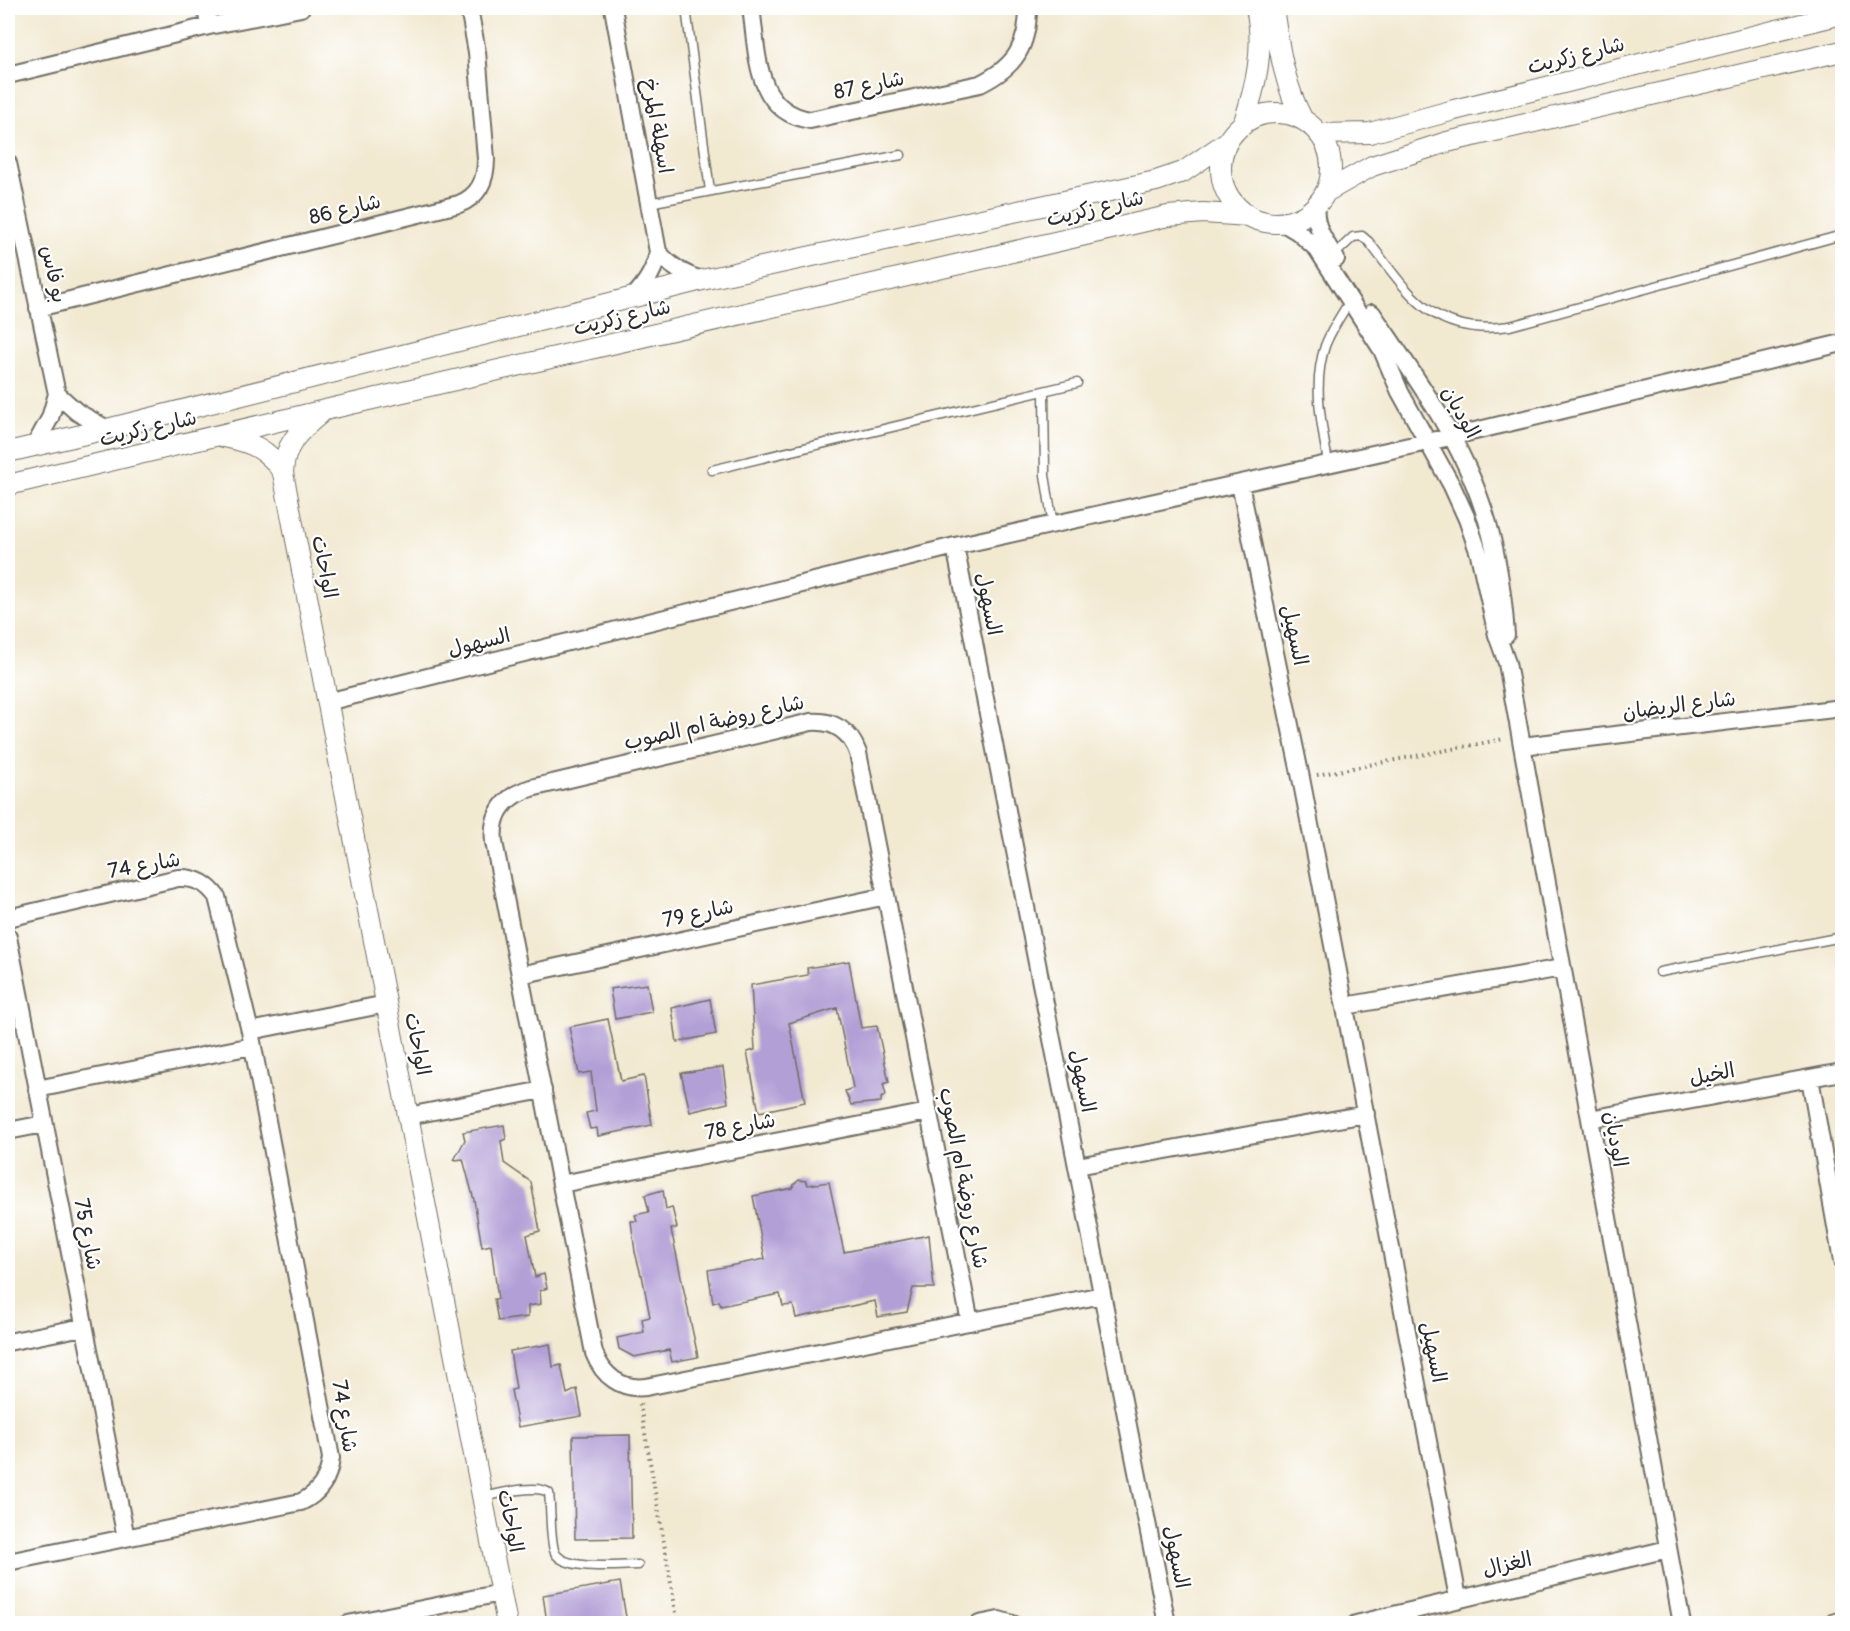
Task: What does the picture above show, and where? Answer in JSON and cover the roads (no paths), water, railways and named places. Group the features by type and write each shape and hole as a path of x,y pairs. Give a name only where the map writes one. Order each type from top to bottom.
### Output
{"street":[{"path":"206,8 209,26"},
{"path":"8,75 209,26 301,8"},
{"name":"شارع 86","path":"38,308 459,204 472,198 480,188 485,173 486,159 477,52 469,8"},
{"name":"اسهلة المرخ","path":"613,8 658,252 648,281 634,296"},
{"name":"شارع 87","path":"751,8 762,75 768,94 790,115 810,120 980,84 993,78 1013,60 1021,49 1028,8"},
{"path":"1264,9 1294,103 1303,120 1319,134 1326,144 1331,168 1321,199"},
{"path":"1243,125 1252,98 1260,54 1264,9"},
{"name":"شارع زكريت","path":"1319,134 1370,133 1842,14"},
{"path":"1303,120 1283,113 1272,113 1252,119 1228,141 1221,168 1223,183 1233,202 1249,216 1271,224 1283,223 1306,214 1321,199 1372,166 1447,142 1842,51"},
{"name":"شارع زكريت","path":"8,452 702,280 1156,182 1195,165 1228,141"},
{"name":"بو فاس","path":"8,163 57,394"},
{"name":"الوديان","path":"1321,199 1315,215 1318,226 1334,255 1402,357 1450,436 1469,473 1488,525 1505,622 1507,663 1682,1623"},
{"name":"شارع زكريت","path":"8,485 1168,216 1203,213 1249,216"},
{"name":"الوديان","path":"1283,223 1298,232 1317,249 1350,300 1382,350 1400,392 1452,486 1479,554 1497,635 1507,663"},
{"path":"658,252 682,273 702,280"},
{"path":"1240,484 1842,343"},
{"path":"34,447 50,418 57,394 77,412 107,429"},
{"name":"الواحات","path":"325,410 294,437 286,454 283,473 507,1623"},
{"path":"220,436 255,445 271,457 283,473"},
{"name":"السهول","path":"327,702 955,546 1240,484"},
{"name":"السهيل","path":"1240,484 1301,778 1458,1598"},
{"name":"السهول","path":"955,546 1167,1623"},
{"name":"شارع الريضان","path":"1521,741 1842,708"},
{"name":"شارع روضة ام الصوب","path":"811,722 831,723 849,735 854,743 886,896 970,1322 637,1388 614,1380 597,1361 520,975 493,830 495,817 509,797 531,788 811,722"},
{"name":"شارع 74","path":"8,918 178,878 196,879 212,890 220,906 251,1039 331,1458 323,1484 317,1492 301,1502 8,1562"},
{"name":"شارع 79","path":"520,975 886,896"},
{"name":"شارع 75","path":"8,937 126,1538"},
{"path":"1345,1006 1562,968"},
{"path":"37,1089 251,1039 386,1004"},
{"name":"الخيل","path":"1590,1119 1842,1072"},
{"path":"1810,1078 1842,1261"},
{"path":"408,1116 543,1090"},
{"name":"شارع 78","path":"561,1184 928,1112"},
{"path":"1077,1166 1365,1114"},
{"path":"8,1131 44,1124"},
{"path":"970,1322 1102,1295"},
{"path":"8,1342 83,1327"},
{"name":"الغزال","path":"1356,1623 1668,1549"},
{"path":"348,1623 501,1593"},
{"path":"980,1623 999,1620 1013,1623"},
{"path":"1829,1623 1842,1620"}],"lane":[{"path":"686,8 710,191"},
{"path":"649,203 901,155"},
{"path":"1334,255 1353,237 1362,236 1410,296 1424,308 1456,324 1474,328 1492,328 1510,326 1842,235"},
{"path":"1328,464 1319,407 1319,376 1325,347 1350,300"},
{"path":"712,470 1077,383"},
{"path":"1044,390 1045,475 1053,525"},
{"path":"1659,972 1842,937"},
{"path":"482,1497 532,1489 546,1490 549,1493 554,1551 561,1560 577,1565 638,1565"}]}
